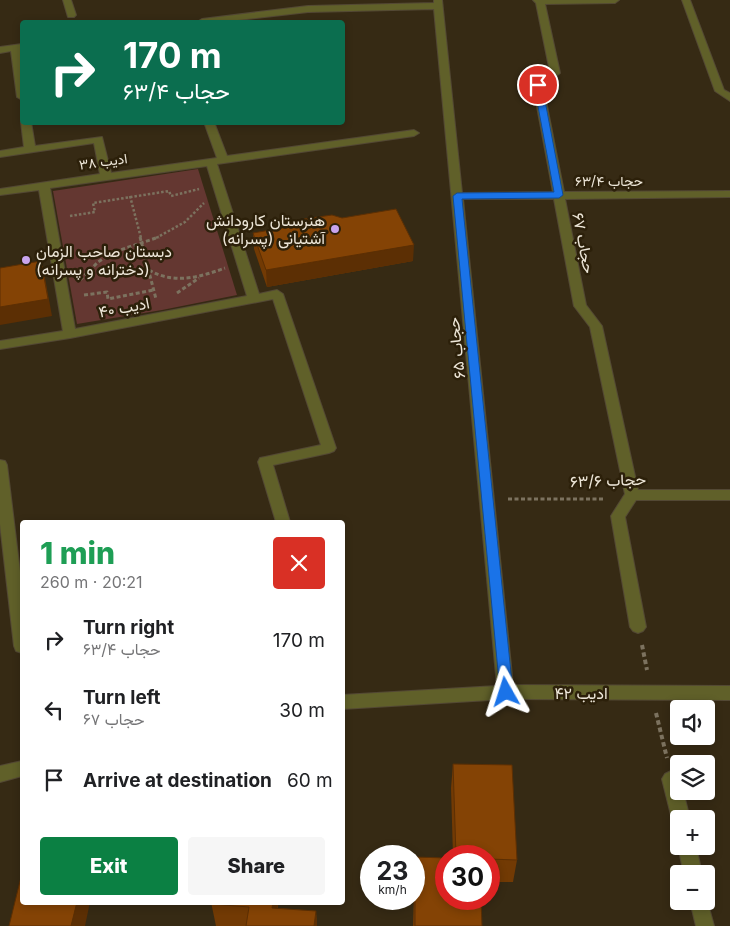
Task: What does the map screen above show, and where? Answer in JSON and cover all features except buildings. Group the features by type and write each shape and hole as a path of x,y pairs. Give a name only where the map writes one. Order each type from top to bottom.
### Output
{"street":[{"path":"67,0 71,15"},
{"path":"538,1 615,0"},
{"path":"686,0 720,91 730,98"},
{"name":"حجاب ۶۷","path":"538,1 555,73 538,85 580,306 596,326 632,496"},
{"path":"218,20 284,12 438,3"},
{"name":"حجاب ۶۵","path":"438,3 506,692"},
{"path":"284,12 288,20"},
{"path":"0,50 19,47 20,64"},
{"path":"26,125 30,149"},
{"path":"211,125 217,161 217,186 254,298 277,294 329,448 265,462 282,520"},
{"name":"ادیب ۳۸","path":"0,192 414,133"},
{"path":"0,154 98,139 106,176"},
{"path":"44,185 49,220 67,303 70,334"},
{"name":"حجاب ۶۳/۴","path":"457,196 730,194"},
{"name":"ادیب ۴۰","path":"0,345 70,334 254,298"},
{"path":"0,465 20,630"},
{"path":"632,496 618,516 638,627"},
{"name":"حجاب ۶۳/۶","path":"632,496 730,496"},
{"name":"ادیب ۴۲","path":"345,702 506,692 730,694"},
{"path":"0,774 20,769"},
{"path":"701,910 705,926"}],"path":[{"path":"124,173 160,317"},
{"path":"49,220 95,212 93,203 169,191 171,196 217,186"},
{"path":"67,303 71,291 87,272 105,257 121,249 158,238 190,218 217,186"},
{"path":"148,270 166,277 192,278 242,261"},
{"path":"67,303 107,292 108,299 154,290"},
{"name":"حجاب ۶۳/۶","path":"487,499 607,499 632,496"},
{"path":"638,627 670,770"}],"shaded area":[{"path":"198,169 237,295 77,324 53,191"}],"place":[{"name":"هنرستان کارودانش آشتیانی (پسرانه)","path":"335,229"},
{"name":"دبستان صاحب الزمان (دخترانه و پسرانه)","path":"26,260"}],"route":[{"path":"506,692 457,196 559,195 538,85"}]}
